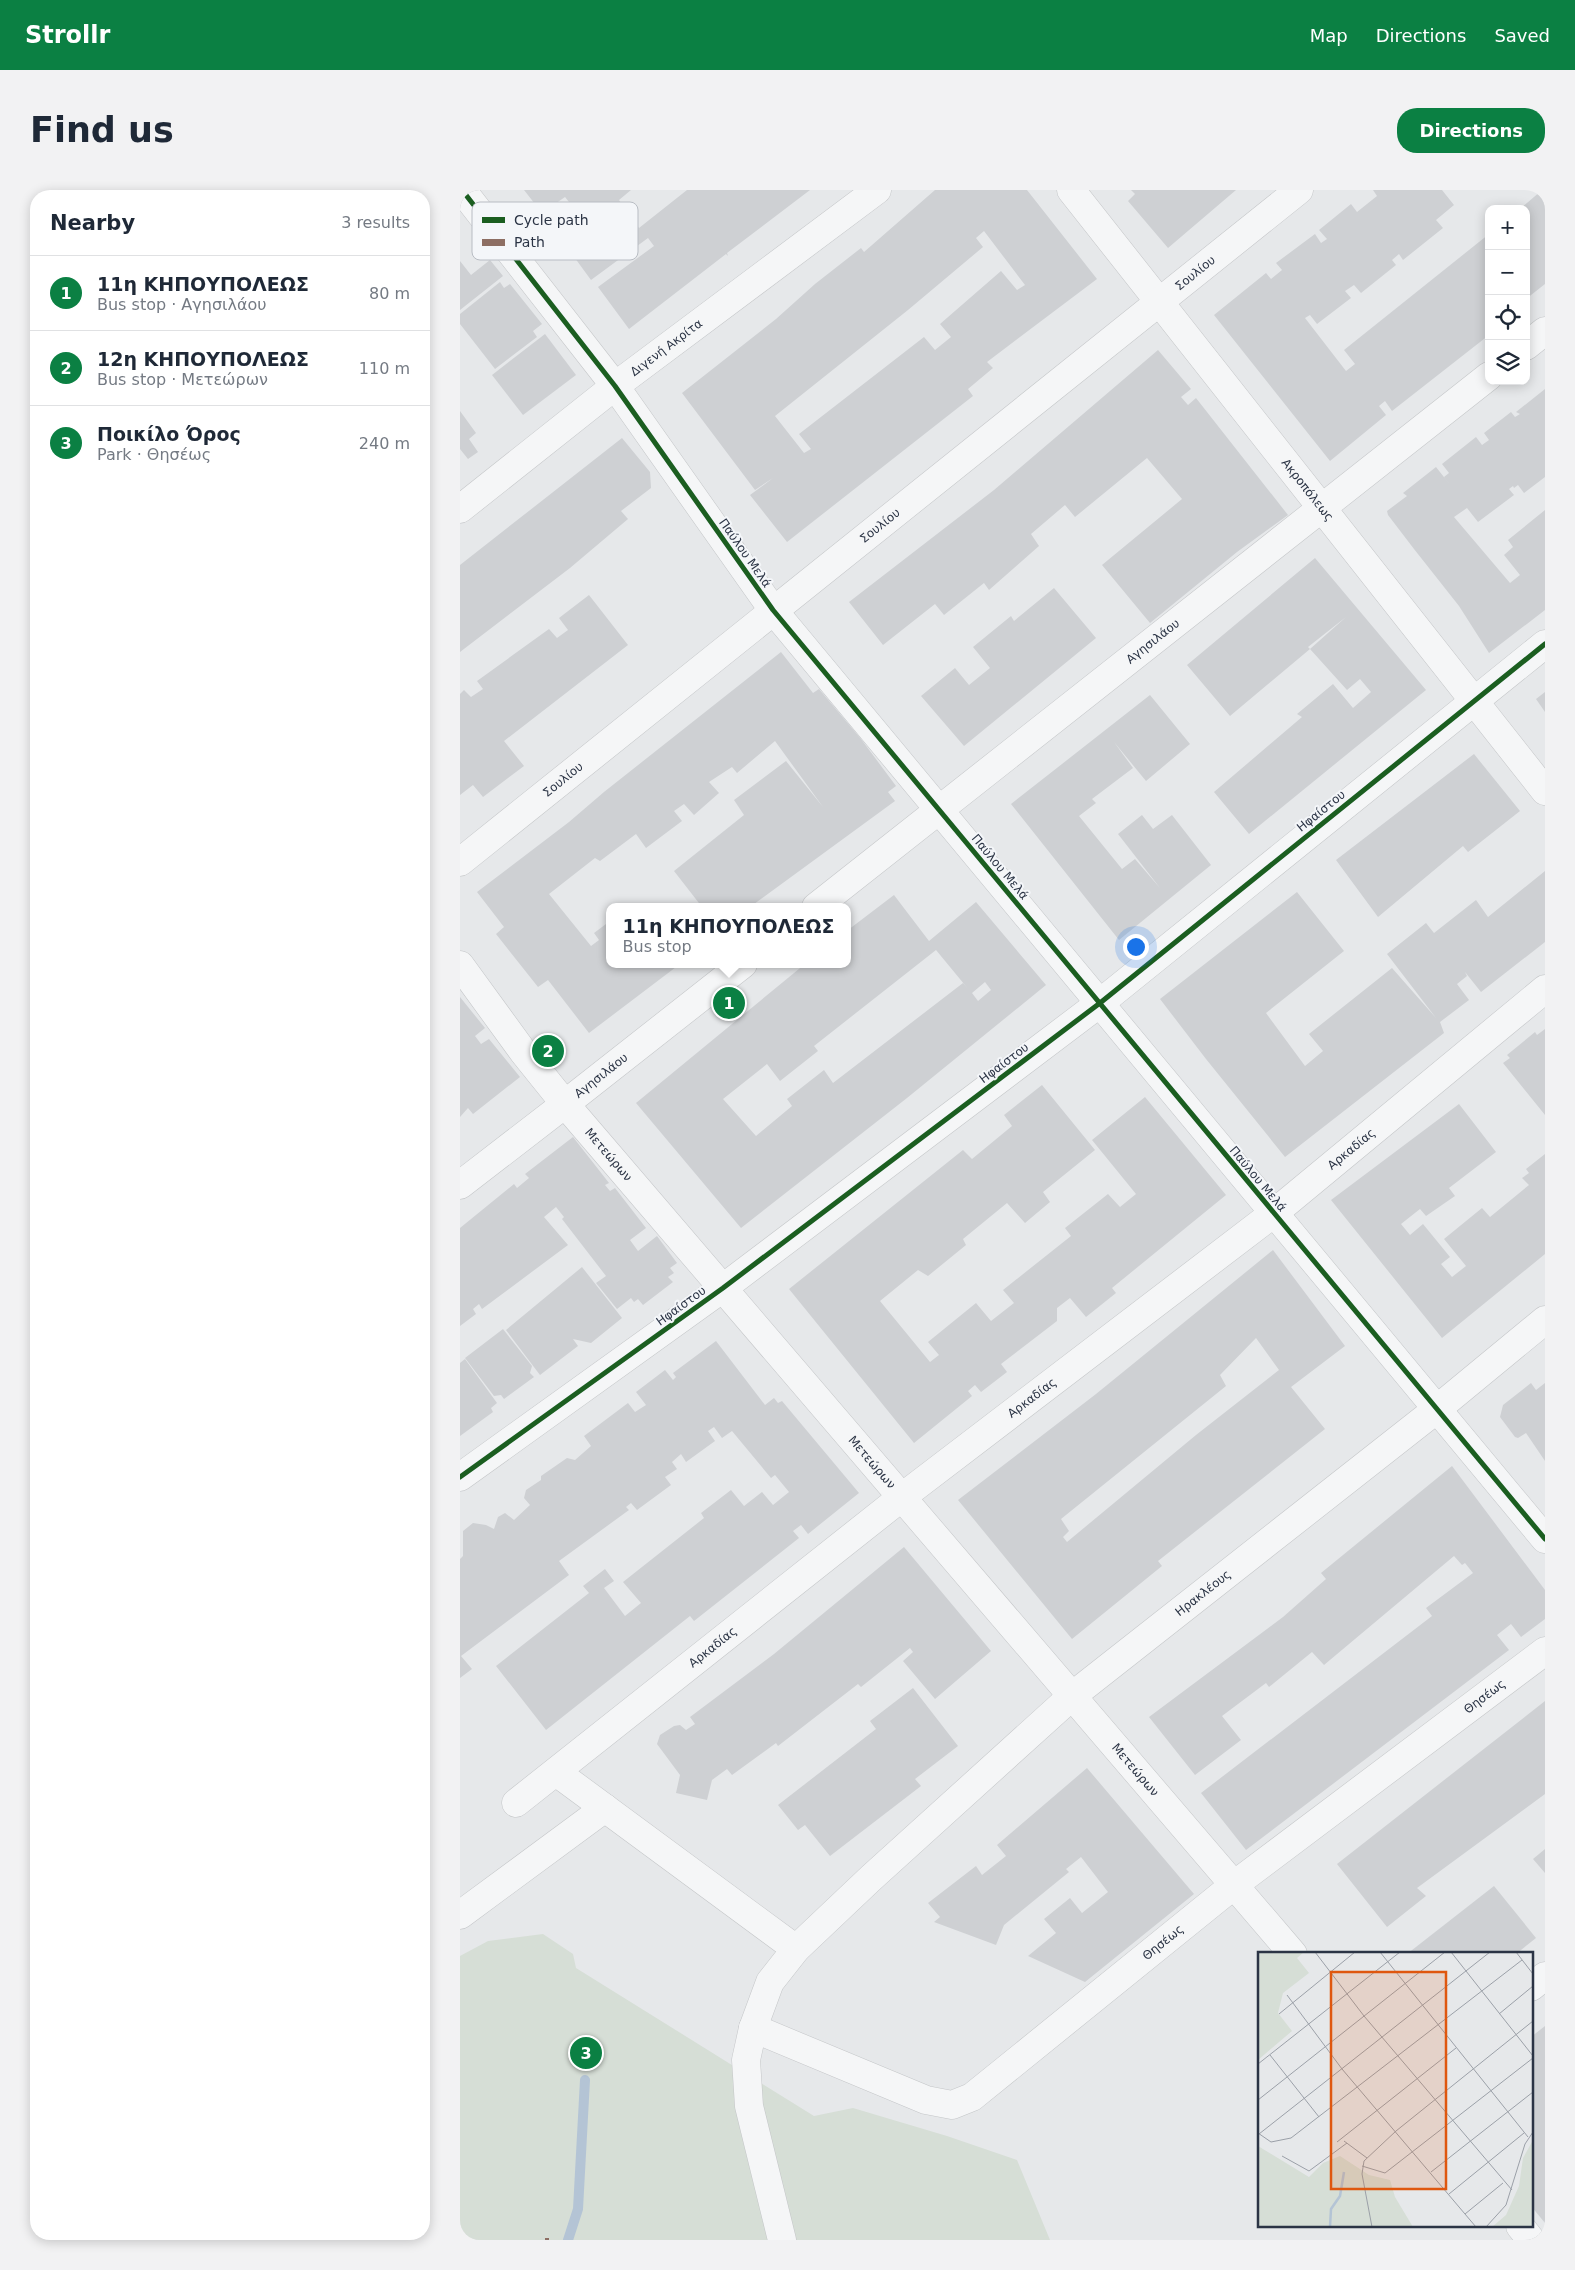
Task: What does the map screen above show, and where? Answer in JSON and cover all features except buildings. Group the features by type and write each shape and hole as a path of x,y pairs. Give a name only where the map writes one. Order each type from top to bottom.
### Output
{"street":[{"name":"Παύλου Μελά","path":"462,190 472,203"},
{"name":"Διγενή Ακρίτα","path":"460,509 615,386 877,190"},
{"name":"Ακροπόλεως","path":"1072,190 1545,791"},
{"name":"Σουλίου","path":"460,862 1299,190"},
{"name":"Παύλου Μελά","path":"517,260 615,386 773,610 1545,1539"},
{"path":"1530,343 1545,331"},
{"name":"Αγησιλάου","path":"821,903 1485,379"},
{"name":"Ηφαίστου","path":"460,1477 723,1288 1100,1003 1545,644"},
{"name":"Μετεώρων","path":"460,965 524,1053 565,1104 1291,1952"},
{"name":"Αγησιλάου","path":"460,1185 738,968"},
{"name":"Αρκαδίας","path":"516,1803 902,1497 1274,1213 1545,989"},
{"name":"Ηρακλέους","path":"782,2240 749,2106 746,2060 753,2028 770,1982 796,1949 871,1878 1072,1696 1437,1409 1545,1320"},
{"name":"Θησέως","path":"753,2028 926,2100 952,2105 972,2097 1234,1884 1545,1651"},
{"path":"556,1772 796,1949"},
{"path":"460,1915 605,1808"},
{"path":"1532,1986 1545,1976"},
{"path":"1522,2228 1531,2240"}],"shaded area":[{"path":"543,1934 573,1954 576,1968 814,2116 853,2108 947,2136 1017,2160 1050,2240 460,2240 460,1956 488,1941"}],"waterway":[{"path":"568,2240 578,2209 585,2080"}],"cycle path":[{"path":"462,190 472,203"},
{"path":"517,260 615,386 773,610 1545,1539"},
{"path":"460,1477 723,1288 1100,1003 1545,644"}],"place":[{"name":"11η ΚΗΠΟΥΠΟΛΕΩΣ","path":"729,1003"},
{"name":"12η ΚΗΠΟΥΠΟΛΕΩΣ","path":"548,1051"},
{"name":"Ποικίλο Όρος","path":"586,2053"}]}
